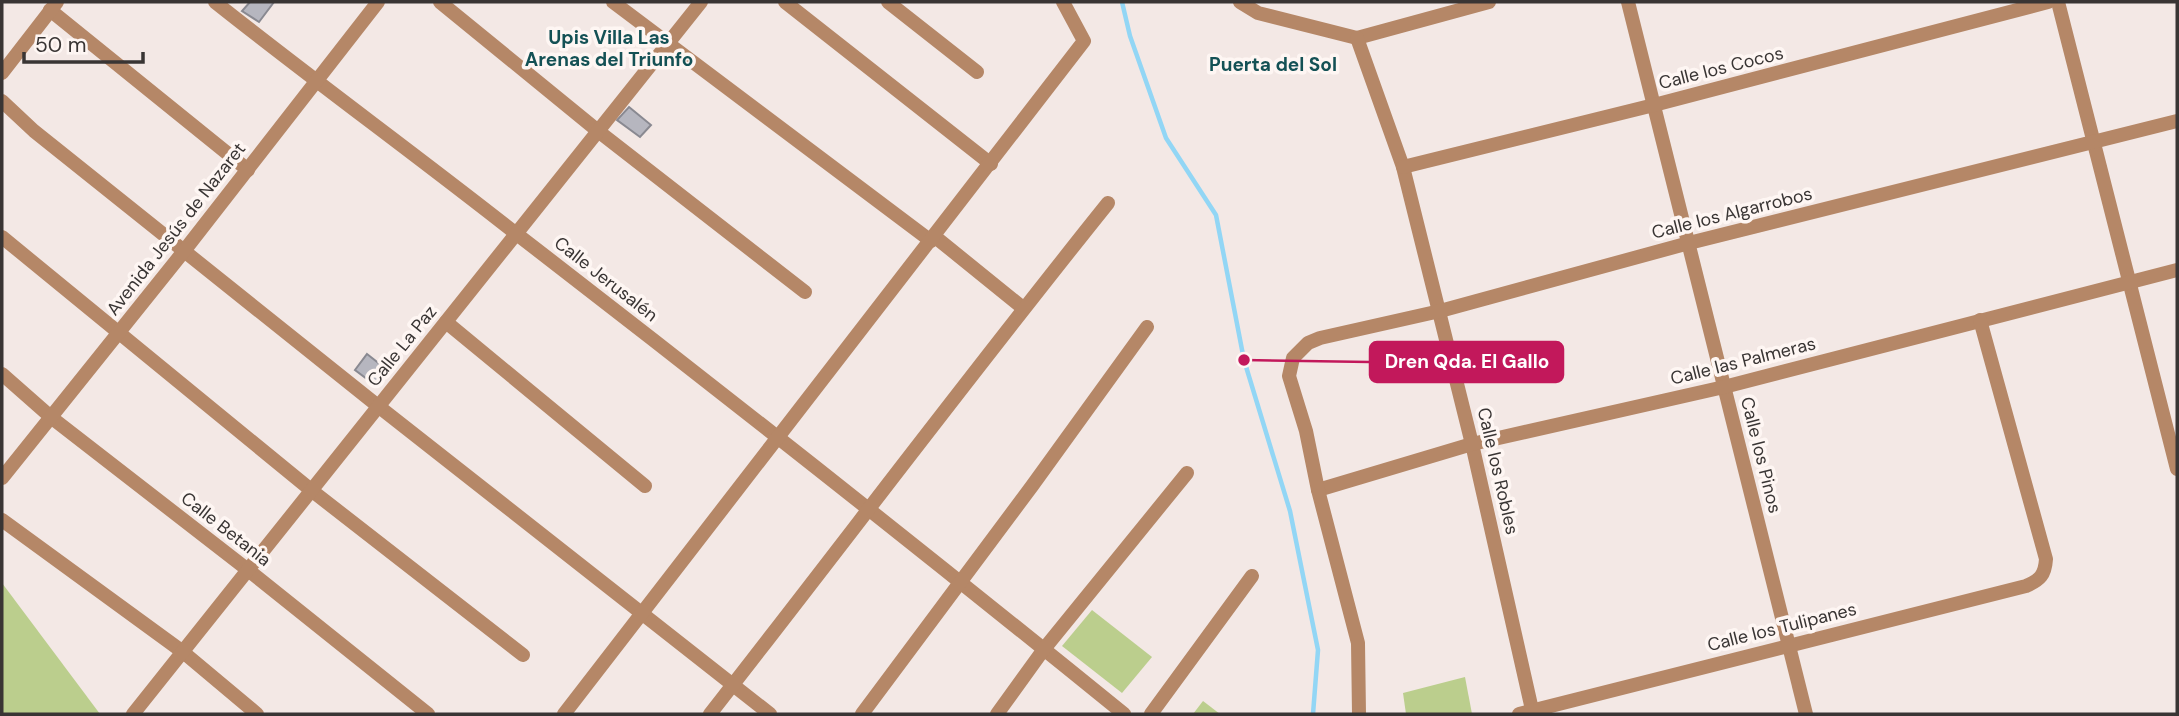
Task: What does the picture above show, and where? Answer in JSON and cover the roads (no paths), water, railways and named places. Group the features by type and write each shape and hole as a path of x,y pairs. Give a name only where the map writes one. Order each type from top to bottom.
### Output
{"street":[{"name":"Avenida Jesús de Nazaret","path":"2,478 119,334 378,2"},
{"path":"440,2 598,131 805,292"},
{"path":"612,2 1023,308"},
{"name":"Calle La Paz","path":"133,714 701,2"},
{"path":"888,2 976,72"},
{"path":"564,714 1084,41 1063,2"},
{"path":"1240,2 1258,13 1357,38 1489,2"},
{"name":"Calle los Pinos","path":"1629,2 1806,714"},
{"name":"Calle los Cocos","path":"1404,167 2048,2"},
{"path":"2058,2 2177,469"},
{"path":"788,3 991,164"},
{"name":"Calle Jerusalén","path":"222,4 316,82 516,233 1124,714"},
{"path":"2,72 54,6 248,170"},
{"name":"Calle los Robles","path":"1357,38 1404,167 1472,444 1528,713"},
{"path":"2,101 34,131 378,407 770,714"},
{"name":"Calle los Algarrobos","path":"1318,490 1306,431 1289,376 1293,358 1300,350 1320,338 1440,311 1689,243 2177,121"},
{"path":"710,714 870,511 1023,308 1108,203"},
{"path":"2,237 312,490 523,654"},
{"name":"Calle las Palmeras","path":"1318,490 1472,444 1724,387 2177,270"},
{"name":"Calle los Tulipanes","path":"1528,713 1788,644 2026,586 2043,576 2046,559 1980,320"},
{"path":"446,322 645,486"},
{"path":"862,714 1147,327"},
{"name":"Calle Betania","path":"2,374 52,418 428,714"},
{"path":"997,714 1044,649 1187,472"},
{"path":"1318,490 1357,643 1359,714"},
{"path":"2,520 183,652 257,714"},
{"path":"1150,714 1252,576"}],"waterway":[{"path":"1122,2 1130,36 1166,138 1216,215 1244,360 1290,511 1318,650 1313,714"}],"place":[{"name":"Dren Qda. El Gallo","path":"1244,360"}],"district":[{"name":"Upis Villa Las Arenas del Triunfo","path":"609,48"},
{"name":"Puerta del Sol","path":"1273,64"}]}
